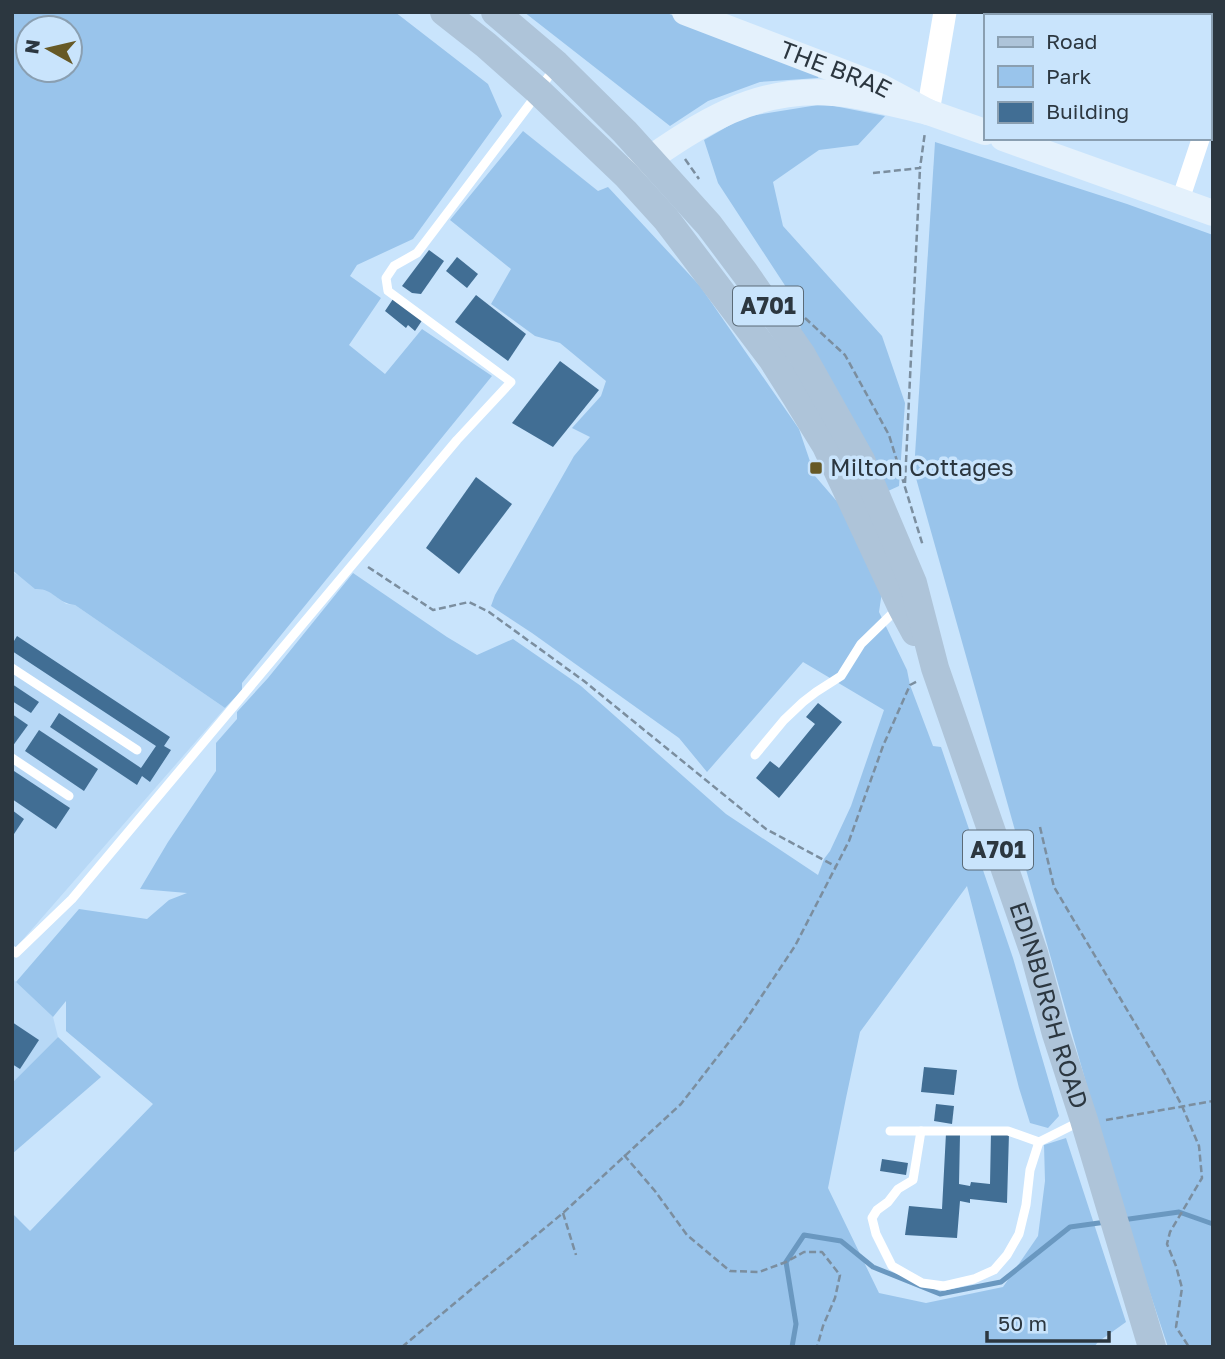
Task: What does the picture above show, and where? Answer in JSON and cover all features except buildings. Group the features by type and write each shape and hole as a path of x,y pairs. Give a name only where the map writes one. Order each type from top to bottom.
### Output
{"main road":[{"name":"A701","path":"444,12 486,45 626,175 666,219 772,359 826,446 901,606 935,668"},
{"name":"A701","path":"495,12 556,64 650,158 709,225 746,273 802,355 861,460 913,583 935,668"},
{"name":"THE BRAE","path":"685,12 881,87 928,112 984,132"},
{"path":"626,175 688,133 728,111 764,99 788,94 834,93 928,112"},
{"path":"1009,140 1213,213"},
{"name":"EDINBURGH ROAD","path":"935,668 1034,953 1056,1034 1152,1347"}],"street":[{"path":"928,112 945,12"},
{"path":"1180,201 1199,140"}],"lane":[{"path":"12,950 16,953 72,899 457,440 511,382 388,291 386,278 394,267 416,253 538,92 556,64"},
{"path":"755,755 803,702 841,676 861,644 901,606"},
{"path":"12,668 137,750"},
{"path":"12,758 69,796"},
{"path":"891,1131 1008,1131 1039,1142 1085,1123"},
{"path":"921,1131 913,1180 898,1189 872,1218 876,1234 892,1266 922,1283 944,1286 974,1279 994,1270 1007,1255 1019,1234 1030,1170 1039,1142"}],"path":[{"path":"905,486 920,169 928,112"},
{"path":"873,173 920,169"},
{"path":"356,560 433,610 469,601 489,612 584,681 766,829 836,867"},
{"path":"402,1347 563,1213 681,1104 743,1024 795,946 849,841 883,746 910,685 935,668"},
{"path":"1040,827 1054,887 1164,1072 1199,1146 1202,1178 1170,1232 1167,1244 1182,1288 1177,1327 1189,1347"},
{"path":"1085,1123 1213,1101"},
{"path":"624,1156 655,1191 687,1235 730,1271 759,1272 804,1252 822,1252 840,1275 835,1298 817,1347"},
{"path":"563,1213 576,1255"}],"shaded area":[{"path":"12,570 45,588 66,604 75,605 225,708 12,952"},
{"path":"12,978 53,1017 58,1037 12,1083"}],"green space":[{"path":"12,12 395,12 488,84 502,116 413,239 357,265 350,276 381,298 349,345 385,374 422,329 492,376 242,683 242,690 225,708 75,605 63,602 47,591 35,589 12,570"},
{"path":"524,12 664,12 821,71 818,78 760,82 708,101 670,126"},
{"path":"824,104 885,116 858,145 819,150 773,182 783,226 882,336 905,403 899,486 888,491 800,334 801,310 718,183 704,140 744,117"},
{"path":"523,131 598,191 608,187 700,286 799,429 815,476 847,513 883,585 879,612 907,670 933,746 941,747 1013,958 1059,1116 1048,1128 1030,1123 967,886 860,1032 828,1188 879,1293 926,1303 1003,1287 1038,1236 1045,1181 1044,1145 1066,1138 1126,1322 1094,1347 12,1347 12,1213 30,1231 153,1104 66,1031 66,1001 53,1017 16,982 79,909 147,919 169,900 187,893 140,889 216,771 216,743 237,719 237,712 353,573 477,655 513,639 581,686 726,814 818,875 851,806 884,710 803,662 707,772 679,738 491,606 574,456 590,437 572,428 601,396 606,381 560,343 535,336 491,304 511,269 450,220"},
{"path":"935,142 1127,204 1213,235 1213,1347 1168,1347 1097,1122 914,471"},
{"path":"58,1037 101,1077 12,1154 12,1083"}],"waterway":[{"path":"1122,1220 1179,1212 1213,1224"},
{"path":"792,1347 796,1324 786,1262 804,1235 841,1241 873,1267 940,1294 1001,1282 1070,1227 1106,1222"}],"place":[{"name":"Milton Cottages","path":"816,468"}]}
